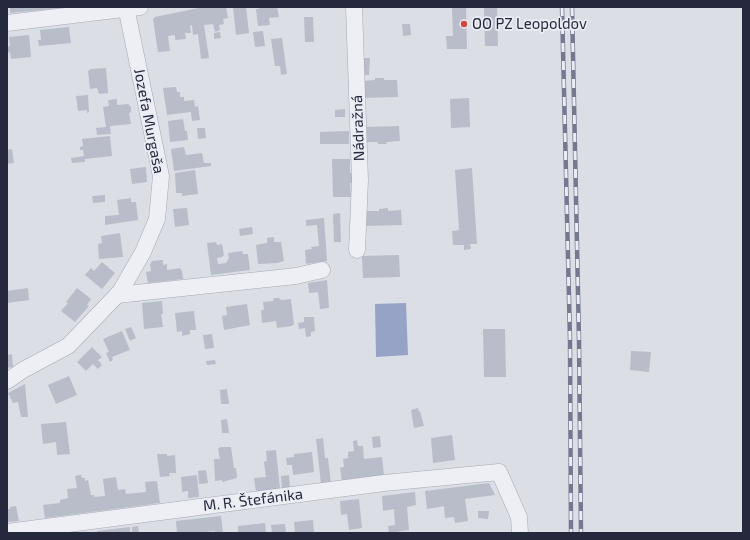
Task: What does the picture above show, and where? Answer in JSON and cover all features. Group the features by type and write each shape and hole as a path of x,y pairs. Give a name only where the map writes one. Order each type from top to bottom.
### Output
{"street":[{"name":"Nádražná","path":"354,7 360,180 357,250"},
{"path":"7,23 131,8"},
{"name":"Jozefa Murgaša","path":"7,381 23,370 68,346 117,295 143,252 157,219 162,176 131,8"},
{"path":"117,295 296,276 322,270"},
{"name":"M. R. Štefánika","path":"7,532 384,483 499,472 519,517 520,533"}],"water":[{"path":"406,303 408,355 376,357 375,304"}],"building":[{"path":"10,7 61,7 61,8 10,13"},
{"path":"203,7 226,7 228,18 223,19 224,24 219,25 220,30 215,32 213,24 204,25 209,58 201,59 198,34 193,35 192,25 190,26 191,33 185,33 186,39 175,40 175,35 168,36 170,51 158,52 153,19 155,17"},
{"path":"233,7 246,7 249,33 236,35"},
{"path":"259,7 277,7 279,17 269,18 270,25 258,26 256,9 259,9"},
{"path":"452,7 466,7 467,49 447,49 446,36 453,36"},
{"path":"484,7 497,7 498,46 485,46"},
{"path":"304,17 313,17 314,42 305,42"},
{"path":"402,24 410,24 411,35 403,36"},
{"path":"69,27 71,43 39,46 38,40 41,40 40,30"},
{"path":"263,31 265,46 255,47 253,32"},
{"path":"220,32 221,38 214,39 214,33"},
{"path":"29,35 31,57 11,59 10,52 7,53 7,47 10,46 9,37"},
{"path":"282,38 287,74 281,75 280,66 275,66 271,39"},
{"path":"360,58 370,58 369,75 360,75"},
{"path":"106,68 108,93 99,94 97,88 90,89 88,71 91,69"},
{"path":"375,78 397,80 398,97 362,98 362,81 375,80"},
{"path":"176,87 177,92 180,92 180,97 184,97 184,101 194,100 195,107 198,106 200,120 192,121 191,112 167,115 163,88"},
{"path":"88,95 89,112 87,113 87,110 78,111 76,96"},
{"path":"469,98 470,127 451,128 450,99"},
{"path":"117,99 117,105 128,104 131,107 131,112 129,113 131,124 110,126 111,134 97,135 96,128 106,127 103,107 109,106 108,100"},
{"path":"345,109 345,117 335,117 335,110"},
{"path":"183,119 188,140 170,142 168,121"},
{"path":"399,126 400,141 386,142 387,144 364,142 364,127"},
{"path":"197,128 205,128 206,138 198,139"},
{"path":"349,131 349,144 320,144 320,132"},
{"path":"110,136 112,156 85,159 85,162 72,163 71,158 84,156 83,150 80,150 80,147 83,146 82,139"},
{"path":"184,147 186,155 202,153 204,163 211,163 211,166 174,171 171,149"},
{"path":"12,149 14,163 7,164 7,150"},
{"path":"332,159 350,159 350,173 353,173 353,183 350,183 351,197 333,197"},
{"path":"146,167 147,182 132,184 130,169"},
{"path":"472,168 477,244 470,244 471,249 464,250 464,245 453,245 452,231 459,230 455,170"},
{"path":"195,170 198,194 182,196 182,193 176,193 175,173"},
{"path":"105,195 105,202 93,203 92,196"},
{"path":"131,198 131,202 136,202 138,220 105,225 105,216 119,215 117,200"},
{"path":"187,208 189,225 175,227 173,209"},
{"path":"388,208 388,211 401,210 402,225 366,226 366,211 379,211 379,209"},
{"path":"340,213 341,242 334,242 333,214"},
{"path":"324,218 327,261 306,264 305,250 312,249 311,247 319,246 317,225 306,226 306,220"},
{"path":"252,227 253,234 240,236 239,229"},
{"path":"120,233 123,257 99,259 98,244 102,243 101,236"},
{"path":"274,237 274,242 281,242 284,261 258,264 256,245 267,243 267,238"},
{"path":"216,242 217,245 222,244 224,255 217,258 218,264 226,263 229,258 228,253 242,251 243,254 248,254 250,270 211,275 207,243"},
{"path":"399,255 400,277 363,278 362,256"},
{"path":"163,260 163,265 167,264 167,270 180,268 183,279 148,283 146,272 151,271 150,265 152,261"},
{"path":"102,262 115,273 102,289 85,275 91,268 94,271"},
{"path":"327,280 329,308 320,309 318,292 309,293 308,283"},
{"path":"28,288 29,300 7,303 7,291"},
{"path":"77,288 91,299 87,305 89,306 75,322 61,311"},
{"path":"274,298 279,298 281,300 291,299 294,325 277,328 276,321 262,323 261,310 264,310 263,302 273,301"},
{"path":"162,301 163,314 161,314 163,327 144,329 142,303"},
{"path":"247,304 250,325 224,330 222,316 227,315 226,307"},
{"path":"194,311 196,330 190,330 190,334 182,336 182,331 177,332 175,313"},
{"path":"304,317 314,317 315,331 311,332 311,336 306,337 305,328 299,329 298,323 304,322"},
{"path":"131,327 136,338 130,341 125,329"},
{"path":"483,329 505,329 506,377 484,377"},
{"path":"122,331 130,350 112,357 113,360 110,362 106,353 109,352 103,339"},
{"path":"212,334 214,348 205,349 203,335"},
{"path":"92,347 102,357 98,360 102,365 98,369 93,364 86,371 77,362"},
{"path":"631,351 651,352 649,372 630,370"},
{"path":"12,354 13,367 7,368 7,355"},
{"path":"215,360 216,364 207,365 206,361"},
{"path":"69,376 77,395 56,404 48,385"},
{"path":"25,384 28,417 21,417 18,402 13,403 8,393"},
{"path":"227,389 229,404 221,404 220,390"},
{"path":"418,408 424,426 414,428 411,410"},
{"path":"227,419 229,433 222,433 221,420"},
{"path":"66,422 70,454 57,455 56,442 43,444 41,424"},
{"path":"452,435 455,460 433,463 431,438"},
{"path":"380,436 381,447 373,448 372,437"},
{"path":"323,438 325,458 328,458 331,483 321,484 316,439"},
{"path":"357,440 358,446 363,446 364,459 382,457 384,476 342,482 340,468 344,467 343,459 348,458 348,452 354,451 353,441"},
{"path":"220,447 231,447 237,478 222,482 222,480 215,481 214,459 220,459 218,449"},
{"path":"276,450 280,489 256,492 254,478 266,477 264,462 267,461 266,451"},
{"path":"312,452 314,472 293,475 292,465 287,465 286,458 294,457 294,454"},
{"path":"157,454 167,454 167,456 175,455 176,473 169,473 170,476 160,477"},
{"path":"206,470 208,483 199,484 198,471"},
{"path":"81,475 82,478 85,478 85,481 88,480 91,495 94,495 94,497 105,496 103,479 116,477 118,490 125,489 126,494 146,492 145,482 157,481 160,503 45,518 43,505 60,503 60,500 68,498 67,489 77,488 75,476"},
{"path":"197,475 199,497 188,498 188,491 182,492 181,477"},
{"path":"289,475 290,488 282,489 281,476"},
{"path":"489,483 495,495 465,499 468,521 455,523 454,517 445,518 444,506 427,509 425,491"},
{"path":"415,492 416,505 407,507 409,530 389,533 388,526 395,525 394,509 383,511 382,496"},
{"path":"359,499 362,528 349,530 347,514 341,515 340,501"},
{"path":"16,506 19,521 7,522 7,509"},
{"path":"478,511 489,511 488,519 478,518"},
{"path":"221,516 223,533 215,533 215,531 177,533 176,521"},
{"path":"313,520 314,533 295,533 294,522"},
{"path":"265,523 266,533 238,533 238,526"},
{"path":"285,524 286,533 272,533 271,525"},
{"path":"138,526 139,533 132,533 132,527"},
{"path":"130,527 130,533 97,533 97,531"}],"railway":[{"path":"562,7 570,340 571,533"},
{"path":"572,7 579,340 581,533"}],"place":[{"name":"OO PZ Leopoldov","path":"464,24"}]}
